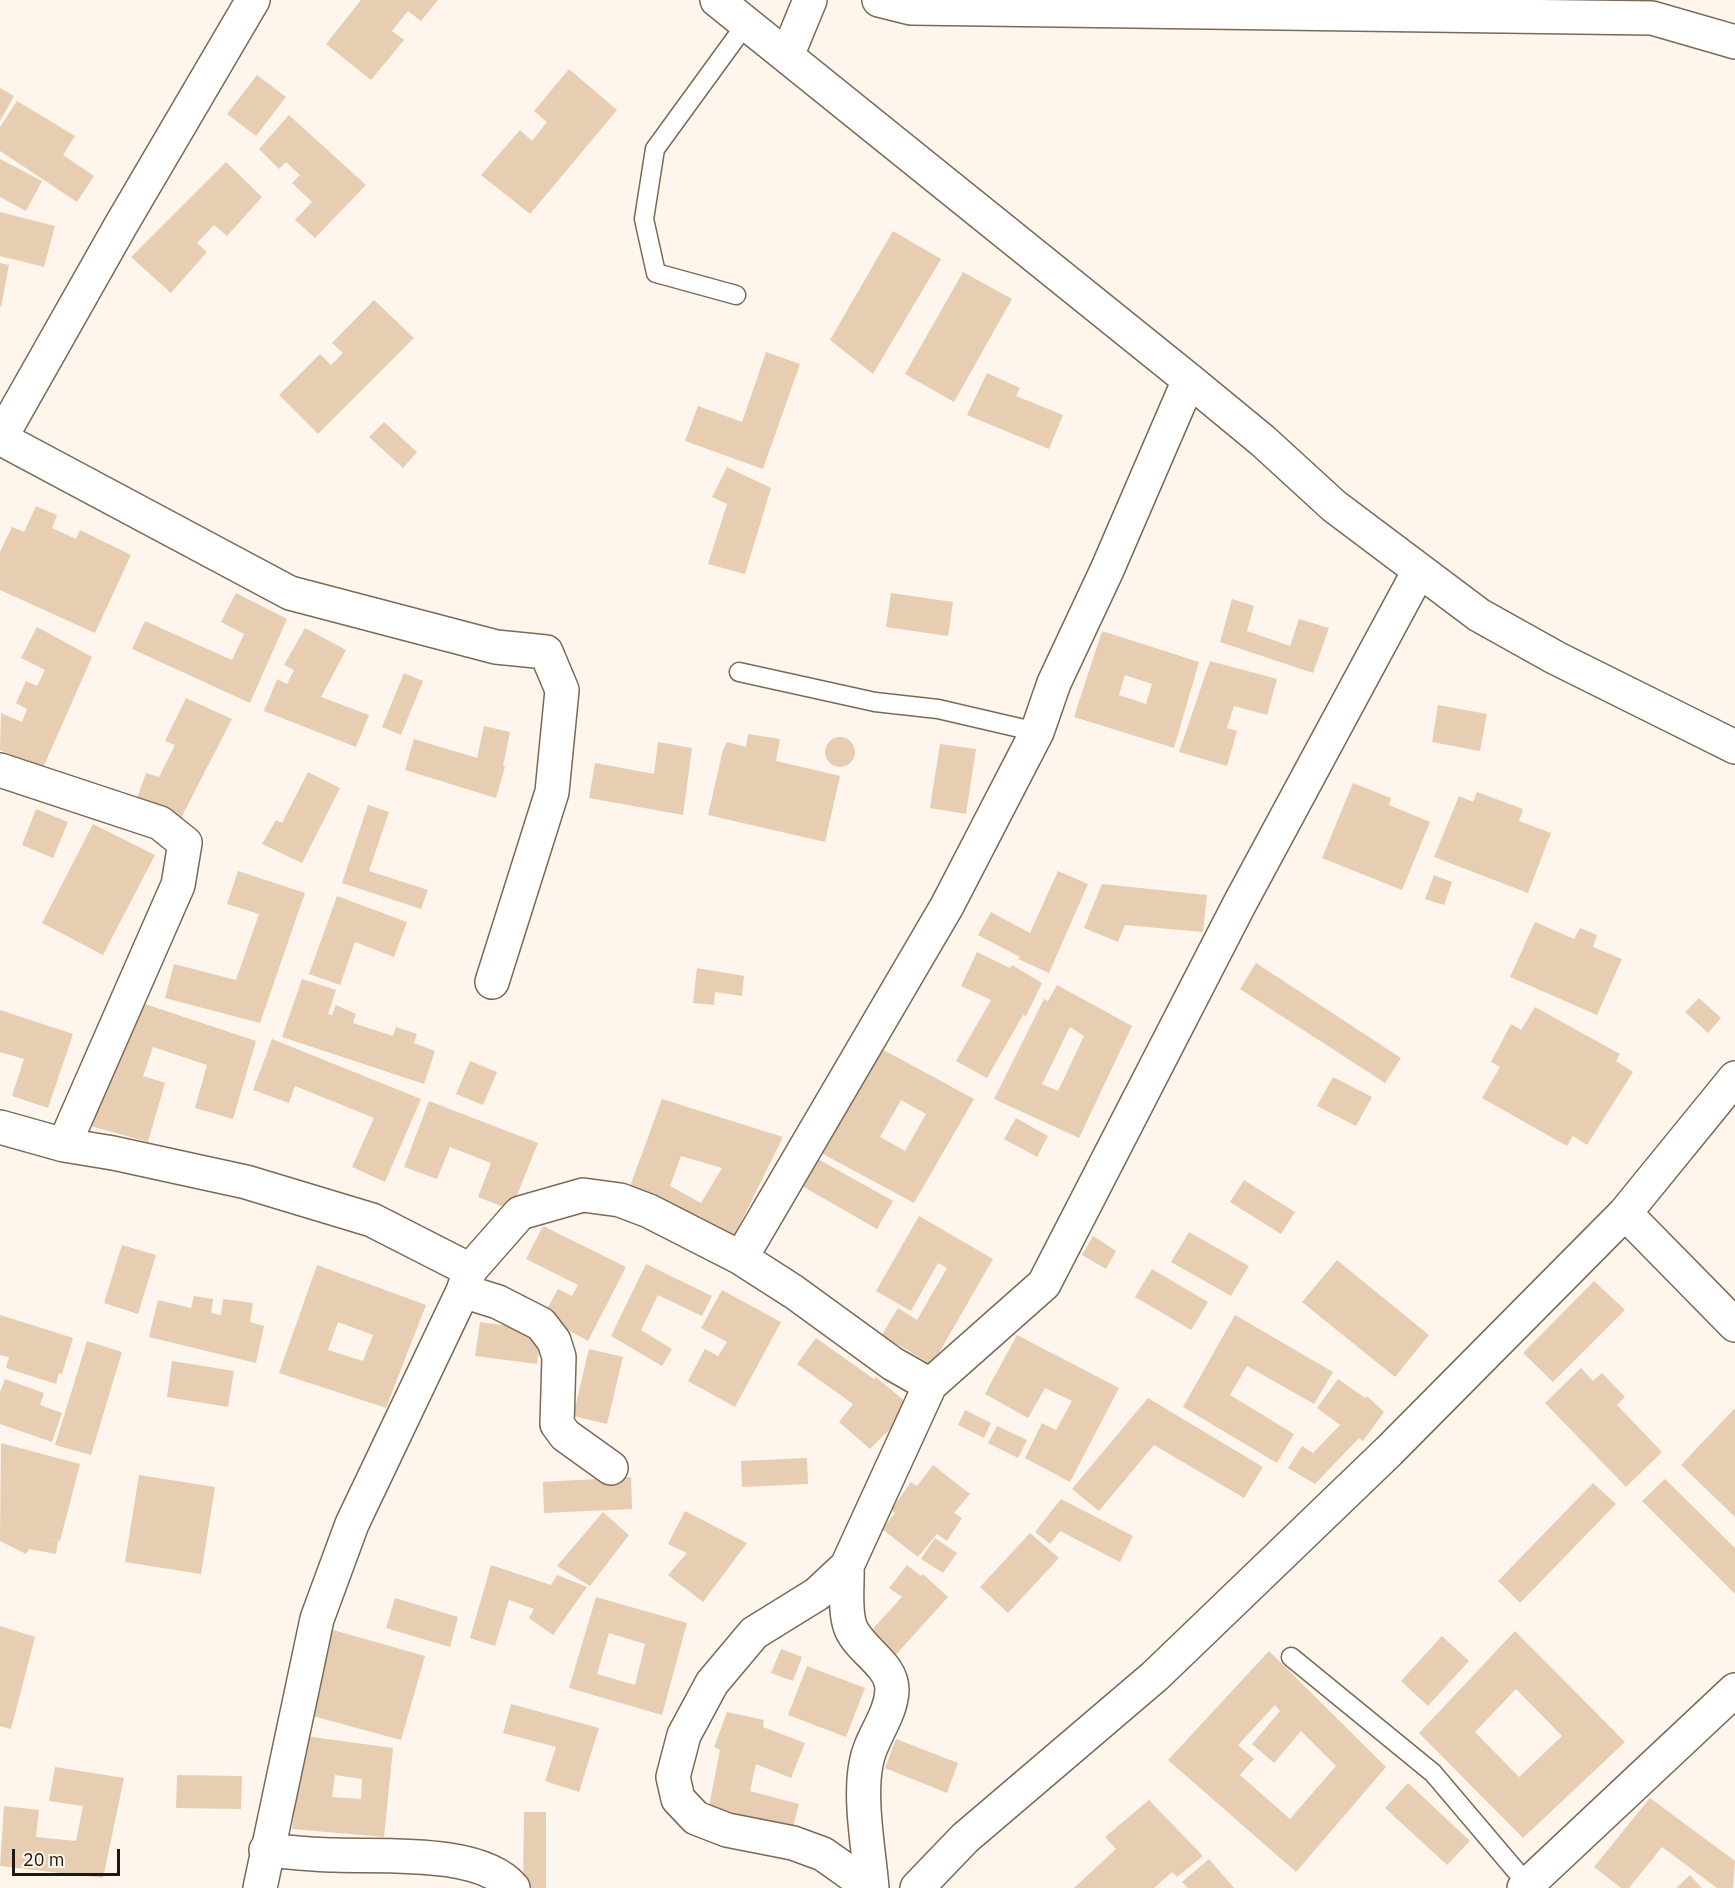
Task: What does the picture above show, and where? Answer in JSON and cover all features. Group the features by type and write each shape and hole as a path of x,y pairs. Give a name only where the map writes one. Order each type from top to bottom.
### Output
{"street":[{"path":"254,0 121,225 0,439 290,593 496,647 546,652 562,690 552,792 492,982"},
{"path":"717,0 1190,380 1334,506 1419,572 1479,615 1556,657 1735,747"},
{"path":"787,56 810,0"},
{"path":"879,0 911,8 1652,18 1735,42"},
{"path":"741,1258 947,906 1037,732 1054,683 1107,570 1190,380"},
{"path":"872,1888 823,1854 793,1843 727,1830 696,1818 678,1799 673,1777 684,1735 712,1683 754,1634 817,1594 848,1566 930,1385 1044,1284 1239,905 1419,572"},
{"path":"0,770 160,823 185,843 178,885 64,1145"},
{"path":"917,1888 965,1838 1155,1676 1389,1451 1624,1213 1735,1078"},
{"path":"0,1127 64,1145 114,1153 246,1182 372,1220 498,1302 541,1324 555,1341 559,1358 557,1424 565,1435 611,1468"},
{"path":"260,1888 266,1850 317,1619 352,1524 466,1280 520,1213 583,1195 620,1200 649,1211 741,1258 794,1292 893,1364 930,1385"},
{"path":"1624,1213 1735,1325"},
{"path":"848,1566 849,1624 856,1639 876,1658 890,1678 892,1690 888,1711 866,1763 865,1799 872,1888"},
{"path":"1526,1886 1735,1689"},
{"path":"266,1850 437,1858 476,1866 504,1877 513,1888"}],"lane":[{"path":"736,295 657,273 644,219 655,149 746,24"},
{"path":"739,672 875,702 938,709 1037,732"},
{"path":"1291,1657 1433,1773 1526,1886"}],"building":[{"path":"361,0 438,0 421,21 408,11 392,31 404,40 371,80 326,44"},
{"path":"569,69 617,110 530,214 481,175 520,130 532,141 547,122 534,111"},
{"path":"257,75 286,97 256,136 227,114"},
{"path":"0,88 14,96 0,121"},
{"path":"17,101 75,136 63,155 94,176 77,202 0,151 0,127"},
{"path":"289,115 366,185 315,238 295,220 312,202 292,183 300,175 286,162 279,169 259,149"},
{"path":"0,159 42,181 26,211 0,197"},
{"path":"226,162 262,197 227,236 214,225 197,243 207,252 171,293 131,257"},
{"path":"0,212 55,226 44,267 0,256"},
{"path":"893,231 941,259 873,374 830,340"},
{"path":"0,263 9,265 1,307 0,306"},
{"path":"963,272 1012,299 954,402 905,374"},
{"path":"374,300 414,338 318,434 279,395 320,354 331,365 343,353 332,343"},
{"path":"766,352 800,364 763,469 685,441 698,406 742,422"},
{"path":"987,373 1020,388 1016,396 1063,415 1049,449 967,415"},
{"path":"384,422 417,452 403,468 369,437"},
{"path":"727,467 771,488 745,574 708,564 727,504 712,497"},
{"path":"36,506 57,515 52,528 76,539 80,530 131,555 95,633 0,590 0,552 12,527 24,532"},
{"path":"236,593 287,619 250,703 132,649 145,621 232,660 244,634 221,622"},
{"path":"891,593 953,602 948,636 886,627"},
{"path":"1232,599 1254,606 1247,631 1290,646 1299,619 1329,628 1313,673 1220,642"},
{"path":"37,627 92,657 42,770 0,750 1,713 22,722 27,709 16,703 26,681 37,686 45,670 21,658"},
{"path":"305,628 346,650 321,697 369,715 356,747 264,711 277,679 287,684 294,670 284,665"},
{"path":"1102,631 1199,662 1174,748 1074,717","holes":["1125,675 1152,684 1146,704 1119,695"]},
{"path":"1210,661 1277,679 1267,715 1234,706 1227,728 1237,731 1227,766 1179,752"},
{"path":"404,673 423,681 401,735 382,727"},
{"path":"186,698 232,719 179,822 134,807 146,773 159,777 175,745 165,741"},
{"path":"1438,705 1487,714 1480,751 1432,742"},
{"path":"484,726 510,732 503,766 505,767 496,798 405,770 414,739 477,758"},
{"path":"748,734 780,739 776,761 840,776 825,842 708,815 723,750 727,742 746,747"},
{"path":"840,737 851,741 855,752 851,763 840,767 829,763 825,752 829,741"},
{"path":"658,742 692,748 683,815 589,798 595,763 654,774"},
{"path":"940,744 976,749 966,814 930,808"},
{"path":"308,772 340,788 302,863 262,844 276,820 282,823"},
{"path":"1353,783 1391,798 1389,805 1430,822 1402,890 1322,858"},
{"path":"1477,792 1523,809 1519,821 1551,833 1528,893 1434,857 1459,796 1473,802"},
{"path":"368,805 389,812 369,871 428,890 421,909 342,883"},
{"path":"36,809 68,822 53,858 22,845"},
{"path":"93,824 155,855 103,955 42,923"},
{"path":"238,871 305,893 260,1023 165,998 174,964 236,980 259,914 227,904"},
{"path":"1058,871 1088,884 1049,973 1018,959 1020,957 978,935 991,912 1030,933"},
{"path":"1434,875 1452,882 1444,905 1425,899"},
{"path":"1102,884 1207,895 1203,932 1125,925 1118,942 1084,928"},
{"path":"337,896 407,922 394,957 355,942 340,985 309,974"},
{"path":"1535,922 1574,939 1580,928 1597,935 1593,947 1622,959 1597,1015 1510,977"},
{"path":"977,952 1010,968 1012,965 1042,983 1026,1016 1023,1015 987,1078 956,1061 991,1000 961,986"},
{"path":"1256,963 1401,1058 1385,1083 1240,989"},
{"path":"697,968 744,976 742,996 715,992 714,1005 693,1003"},
{"path":"302,979 336,990 328,1014 332,1015 336,1005 356,1014 353,1023 393,1036 396,1027 417,1034 414,1043 435,1051 424,1084 282,1037"},
{"path":"1057,985 1132,1026 1079,1138 994,1099 1044,999 1048,1001","holes":["1070,1027 1084,1036 1058,1091 1042,1084"]},
{"path":"1699,998 1721,1018 1708,1033 1685,1012"},
{"path":"136,1001 256,1041 233,1119 195,1108 207,1065 153,1047 143,1076 165,1083 148,1142 91,1126 109,1067"},
{"path":"1535,1007 1620,1054 1616,1061 1633,1072 1587,1145 1573,1136 1567,1146 1482,1098 1500,1067 1491,1062 1511,1024 1521,1030"},
{"path":"0,1010 73,1034 48,1108 12,1096 24,1059 0,1052"},
{"path":"272,1039 421,1099 385,1182 352,1167 374,1118 295,1086 289,1103 253,1090"},
{"path":"880,1048 974,1099 914,1203 821,1153","holes":["901,1100 926,1114 905,1151 880,1137"]},
{"path":"470,1061 497,1072 483,1105 456,1094"},
{"path":"1333,1077 1372,1097 1356,1126 1317,1106"},
{"path":"662,1099 783,1137 729,1246 628,1192","holes":["681,1156 722,1168 701,1203 670,1186"]},
{"path":"429,1101 538,1143 511,1210 478,1197 491,1163 450,1147 437,1179 404,1167"},
{"path":"1016,1118 1048,1136 1037,1157 1004,1139"},
{"path":"818,1159 893,1201 877,1229 802,1186"},
{"path":"1244,1180 1295,1212 1281,1234 1230,1202"},
{"path":"919,1216 993,1259 932,1365 882,1335 898,1308 917,1320 947,1268 938,1263 911,1311 876,1291"},
{"path":"543,1226 626,1267 588,1341 543,1316 558,1289 572,1296 578,1285 526,1259"},
{"path":"1189,1232 1249,1266 1231,1296 1171,1262"},
{"path":"1093,1236 1116,1251 1106,1269 1082,1255"},
{"path":"122,1245 156,1255 138,1314 104,1303"},
{"path":"1337,1260 1429,1335 1395,1377 1302,1302"},
{"path":"646,1264 712,1296 702,1316 658,1295 641,1330 672,1349 662,1366 611,1336"},
{"path":"317,1265 426,1305 386,1408 279,1373","holes":["338,1322 373,1335 363,1361 328,1350"]},
{"path":"1152,1269 1208,1302 1191,1330 1135,1297"},
{"path":"1594,1281 1625,1310 1553,1382 1523,1353"},
{"path":"722,1290 781,1322 735,1407 688,1381 705,1349 718,1356 727,1342 701,1328"},
{"path":"194,1296 213,1299 211,1313 221,1315 223,1299 253,1303 250,1322 264,1326 256,1363 149,1337 158,1300 191,1308"},
{"path":"0,1315 73,1338 62,1374 59,1373 56,1384 6,1368 9,1357 0,1355"},
{"path":"1235,1315 1333,1372 1314,1404 1247,1366 1230,1395 1294,1434 1277,1463 1183,1407"},
{"path":"480,1322 542,1331 537,1364 475,1356"},
{"path":"1017,1335 1119,1388 1070,1482 1025,1458 1042,1423 1056,1430 1072,1401 1045,1388 1028,1418 985,1394"},
{"path":"816,1338 874,1379 876,1377 908,1404 889,1430 870,1449 839,1422 853,1404 797,1364"},
{"path":"87,1341 122,1352 91,1455 55,1445"},
{"path":"589,1349 623,1357 607,1424 573,1416"},
{"path":"172,1361 234,1371 228,1407 167,1397"},
{"path":"1581,1368 1593,1381 1602,1373 1625,1397 1617,1405 1662,1452 1626,1487 1545,1403"},
{"path":"5,1379 44,1393 40,1405 62,1413 52,1442 0,1424 0,1392"},
{"path":"1338,1379 1365,1398 1367,1396 1384,1412 1363,1441 1359,1438 1315,1484 1288,1468 1302,1446 1313,1453 1340,1425 1317,1408"},
{"path":"1148,1398 1263,1467 1244,1498 1154,1445 1099,1511 1072,1489"},
{"path":"1735,1408 1735,1517 1681,1465"},
{"path":"965,1410 991,1423 984,1438 958,1425"},
{"path":"997,1426 1027,1440 1018,1458 988,1443"},
{"path":"1,1443 80,1464 60,1541 34,1537 58,1541 56,1554 29,1549 26,1554 0,1541"},
{"path":"807,1458 808,1484 742,1487 741,1461"},
{"path":"933,1465 970,1494 954,1513 962,1518 947,1541 937,1534 918,1557 882,1529 895,1513 891,1510 911,1482 917,1486"},
{"path":"139,1475 215,1487 201,1574 125,1562"},
{"path":"631,1477 632,1509 544,1513 543,1482"},
{"path":"1665,1479 1735,1548 1735,1594 1642,1501"},
{"path":"1593,1483 1616,1504 1520,1603 1498,1581"},
{"path":"1061,1499 1133,1536 1120,1562 1060,1531 1050,1544 1035,1532"},
{"path":"685,1511 747,1543 703,1602 668,1575 687,1553 668,1544"},
{"path":"603,1512 629,1535 590,1586 557,1566"},
{"path":"1030,1533 1059,1558 1008,1613 980,1587"},
{"path":"935,1538 957,1553 943,1573 921,1559"},
{"path":"491,1565 551,1585 557,1575 587,1587 553,1635 529,1618 534,1609 509,1600 495,1646 470,1638"},
{"path":"907,1565 921,1576 923,1574 948,1597 893,1658 867,1635 902,1597 889,1588"},
{"path":"596,1597 687,1623 662,1715 569,1688","holes":["609,1633 645,1644 635,1685 597,1674"]},
{"path":"395,1598 458,1617 450,1647 386,1628"},
{"path":"0,1626 35,1637 11,1729 0,1726"},
{"path":"333,1630 425,1656 401,1740 309,1715"},
{"path":"1515,1631 1625,1742 1523,1838 1419,1733","holes":["1516,1689 1562,1736 1519,1777 1475,1732"]},
{"path":"1442,1636 1469,1661 1428,1706 1401,1681"},
{"path":"781,1649 802,1657 793,1681 771,1673"},
{"path":"1269,1651 1386,1767 1296,1872 1168,1760","holes":["1275,1705 1280,1711 1252,1744 1274,1763 1301,1731 1336,1766 1290,1819 1240,1775 1254,1759 1238,1745"]},
{"path":"807,1666 865,1688 846,1737 788,1715"},
{"path":"511,1704 599,1728 579,1792 545,1781 556,1747 503,1733"},
{"path":"727,1712 764,1720 763,1727 805,1743 791,1778 756,1764 750,1791 799,1804 790,1838 707,1816 720,1750 714,1747"},
{"path":"305,1736 393,1748 384,1837 292,1829","holes":["335,1775 362,1779 361,1799 332,1797"]},
{"path":"896,1739 958,1763 947,1793 885,1768"},
{"path":"55,1767 124,1778 103,1878 0,1866 4,1806 39,1810 36,1837 76,1841 83,1806 49,1801"},
{"path":"177,1775 242,1776 241,1809 176,1808"},
{"path":"1408,1783 1470,1841 1447,1865 1385,1808"},
{"path":"1650,1798 1735,1861 1733,1888 1717,1888 1662,1847 1629,1888 1621,1888 1594,1867"},
{"path":"1149,1800 1203,1856 1177,1877 1172,1872 1154,1888 1074,1888 1116,1849 1105,1837"},
{"path":"524,1812 546,1812 546,1888 523,1888"},
{"path":"1209,1859 1234,1888 1188,1888 1182,1882"},
{"path":"1690,1875 1702,1888 1676,1888"}]}
